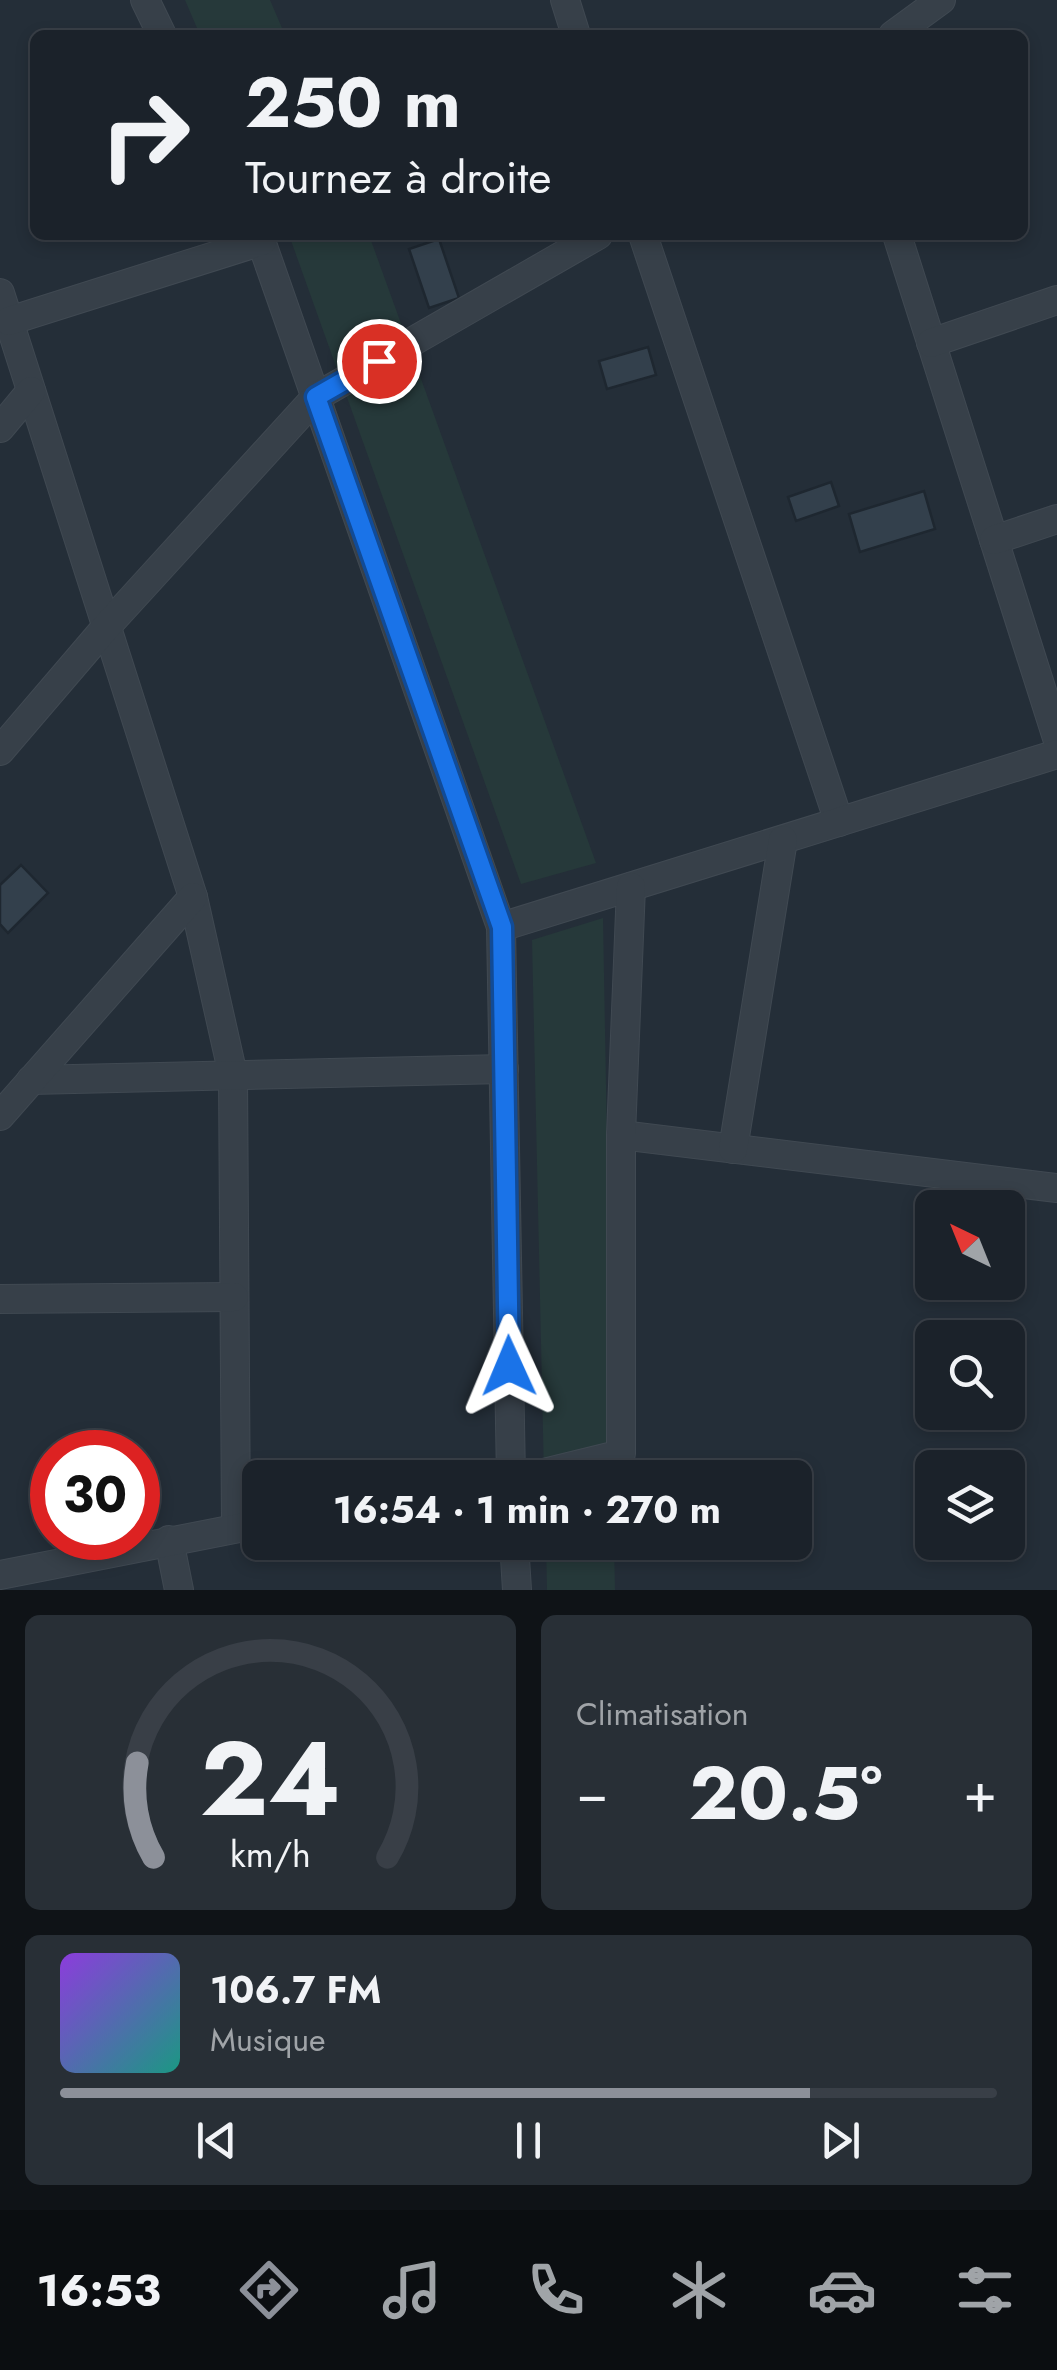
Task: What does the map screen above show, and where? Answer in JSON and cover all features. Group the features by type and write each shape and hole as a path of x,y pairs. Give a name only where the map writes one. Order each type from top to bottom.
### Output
{"street":[{"path":"144,0 159,30"},
{"path":"565,0 574,30"},
{"path":"900,30 942,0"},
{"path":"9,321 254,240"},
{"path":"261,240 502,927 510,1460"},
{"path":"0,751 106,626 316,397 589,240"},
{"path":"645,240 839,822"},
{"path":"899,240 1057,738"},
{"path":"0,293 193,897 233,1075 234,1297 244,1460"},
{"path":"931,343 1057,300"},
{"path":"0,428 32,391"},
{"path":"994,540 1057,519"},
{"path":"502,927 1057,754"},
{"path":"733,1149 783,840"},
{"path":"596,1460 621,1454 621,1135 632,887"},
{"path":"0,1116 193,897"},
{"path":"31,1080 504,1068"},
{"path":"621,1135 1057,1188"},
{"path":"0,1299 234,1297"},
{"path":"0,1575 242,1527"},
{"path":"169,1540 180,1590"},
{"path":"515,1560 517,1590"}],"shaded area":[{"path":"185,0 270,0 283,30 198,30"},
{"path":"291,240 371,240 596,863 521,884"},
{"path":"603,918 613,1460 544,1460 532,940"},
{"path":"546,1560 614,1560 615,1590 547,1590"}],"building":[{"path":"439,240 459,298 429,308 409,249"},
{"path":"648,347 656,375 607,389 599,361"},
{"path":"831,482 839,506 796,521 788,497"},
{"path":"924,491 935,529 860,552 849,514"},
{"path":"21,865 48,893 8,933 0,924 0,885"}],"route":[{"path":"379,361 316,397 502,927 509,1366"}]}
